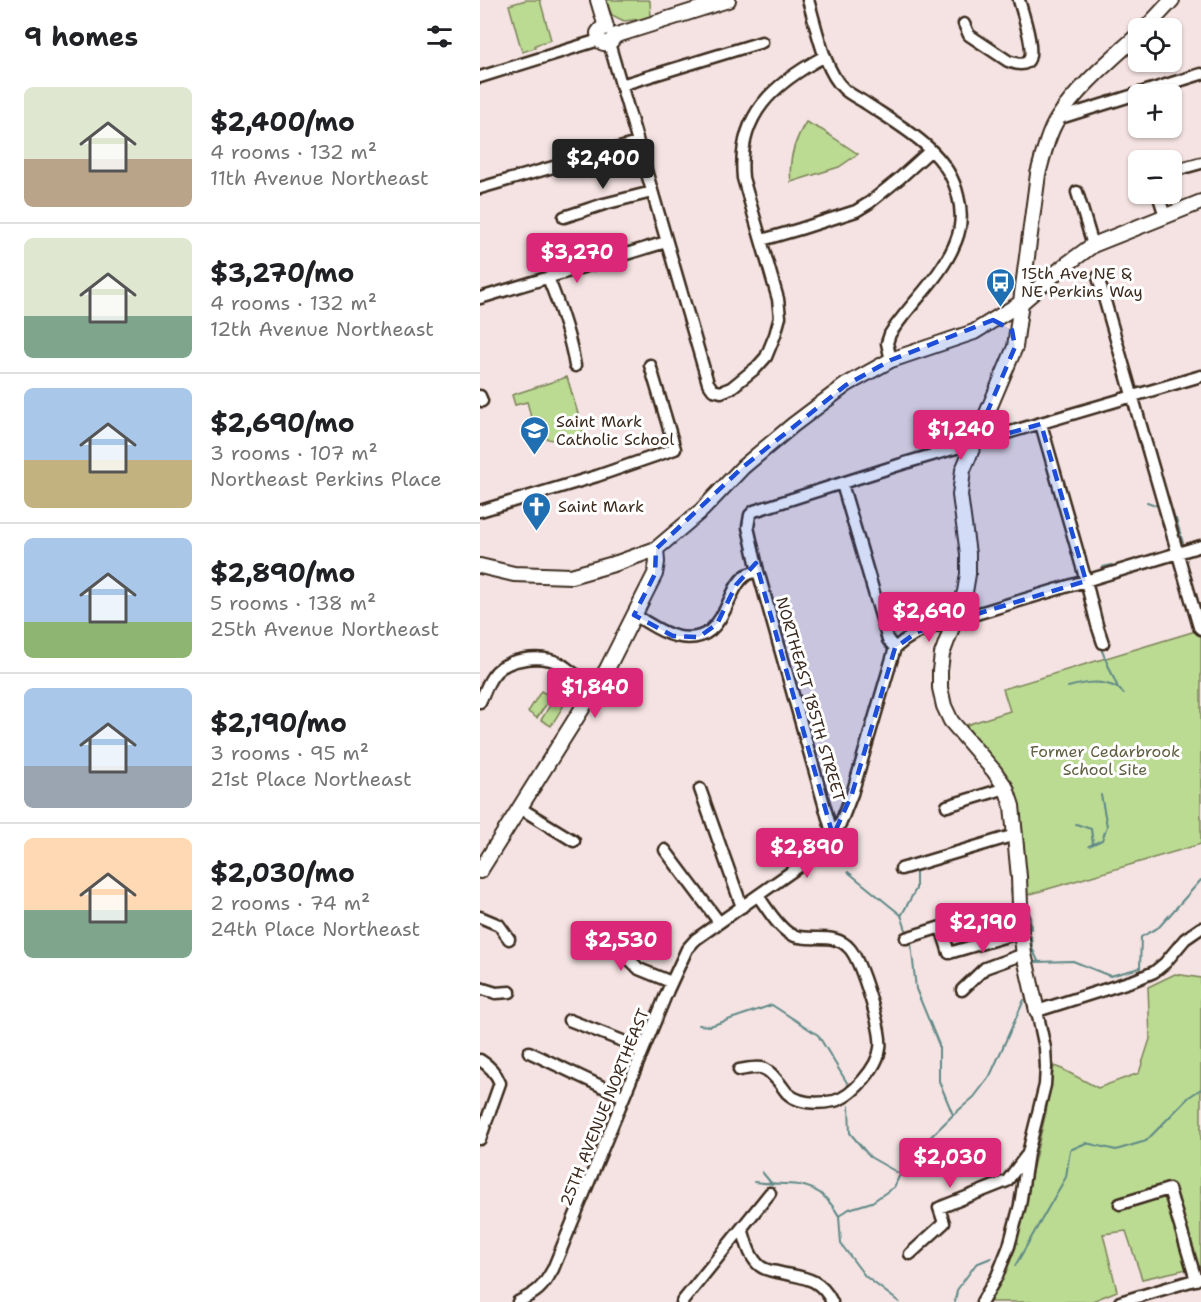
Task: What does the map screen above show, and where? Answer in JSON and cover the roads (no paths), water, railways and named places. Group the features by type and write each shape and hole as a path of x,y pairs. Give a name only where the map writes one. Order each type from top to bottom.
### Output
{"main road":[{"path":"598,0 607,37 728,0"},
{"path":"1155,18 1172,0"},
{"path":"1037,1011 1020,932 1019,877 1011,806 1006,789 994,771 951,721 944,706 940,688 942,654 955,622 968,574 961,489 963,470 1015,347 1038,174 1045,149 1057,119 1075,96 1128,44"},
{"path":"480,566 514,574 571,576 656,549 702,510 743,467 846,385 891,360 974,332 1021,303 1063,267 1094,245 1201,202"},
{"path":"993,320 1010,327 1016,338"},
{"path":"480,871 607,669 655,574 656,549"}],"street":[{"path":"808,0 825,56 843,89 907,130 931,150 954,180 961,212 956,241 946,261 890,334 887,343 891,360"},
{"path":"964,24 969,35 1008,61 1026,63 1031,56 1030,44 1019,0"},
{"path":"480,77 607,37 708,383 712,390 721,392 731,388 766,357 780,317 778,299 743,178 743,146 749,124 758,109 798,70 825,56"},
{"path":"621,85 762,42"},
{"path":"1057,119 1201,74"},
{"path":"480,188 637,143"},
{"path":"762,240 856,211 900,178 931,150"},
{"path":"1182,168 1201,163"},
{"path":"564,217 652,192"},
{"path":"1077,192 1094,245"},
{"path":"1161,204 1165,216"},
{"path":"480,298 666,242"},
{"path":"1098,277 1201,629"},
{"path":"548,278 561,309 575,366"},
{"path":"480,511 597,476 675,448 650,365"},
{"path":"895,648 888,640 842,483 1201,376"},
{"path":"1041,424 1103,642"},
{"name":"NORTHEAST 185TH STREET","path":"833,837 758,571 748,527 750,515 754,511 842,483"},
{"path":"833,837 852,794 895,648 904,640 917,632 1201,546"},
{"path":"634,615 673,636 699,637 708,633 717,624 736,585 744,576 758,571"},
{"path":"480,702 493,675 505,665 519,660 538,659 559,663 579,677 597,685"},
{"path":"700,789 742,907"},
{"path":"947,806 1006,789"},
{"path":"520,808 574,841"},
{"path":"901,869 1015,835"},
{"name":"25TH AVENUE NORTHEAST","path":"518,1302 534,1294 545,1284 557,1260 671,982 687,949 696,939 719,922 811,858 833,837"},
{"path":"665,850 719,922"},
{"path":"739,1070 764,1069 796,1100 810,1104 822,1103 838,1100 848,1095 861,1083 880,1052 881,1041 870,996 856,958 849,947 826,937 800,938 789,934 758,896"},
{"path":"480,917 499,925 509,939"},
{"path":"906,938 941,927 949,953 1020,932"},
{"path":"982,1302 997,1276 1009,1246 1045,1085 1045,1048 1037,1011 1154,972 1166,963 1185,939 1201,928"},
{"path":"634,929 628,944 629,959 639,969 671,982"},
{"path":"962,990 985,968 1024,954"},
{"path":"480,988 496,993 510,992"},
{"path":"569,1020 643,1049"},
{"path":"529,1052 624,1097"},
{"path":"480,1060 488,1065 500,1083 480,1139"},
{"path":"910,1254 944,1223 939,1208 1007,1182 1028,1153"},
{"path":"1120,1204 1169,1189 1198,1279 1120,1302"},
{"path":"682,1302 770,1193"},
{"path":"742,1228 748,1248 759,1265 767,1270 815,1281 824,1288 832,1302"}],"waterway":[{"path":"1147,502 1161,507"},
{"path":"1176,519 1183,543"},
{"path":"1103,567 1112,565"},
{"path":"1044,588 1080,576 1079,574"},
{"path":"1099,644 1118,688 1124,694"},
{"path":"1068,687 1093,683 1118,688"},
{"path":"1089,846 1102,840 1107,826 1101,795"},
{"path":"1076,824 1091,829 1093,844"},
{"path":"848,872 901,915 907,933"},
{"path":"901,916 916,889 916,872"},
{"path":"1035,962 1073,961 1110,976 1140,968 1141,937 1159,927 1201,880"},
{"path":"1011,889 1014,897"},
{"path":"1030,914 1031,929"},
{"path":"1031,936 1032,948 1038,961"},
{"path":"911,943 916,989 939,1045 939,1081 953,1115"},
{"path":"899,1302 865,1276 841,1244 839,1216 849,1209 872,1202 894,1187 907,1160 974,1097 990,1076 1024,1000"},
{"path":"699,1025 710,1026 772,1005 818,1035 849,1086"},
{"path":"1015,1266 1066,1177 1070,1150 1086,1143 1116,1150 1146,1141 1189,1097 1201,1089"},
{"path":"849,1106 850,1133 870,1157 900,1174"},
{"path":"762,1172 772,1184"},
{"path":"754,1182 792,1184 813,1189 830,1203 839,1216"},
{"path":"955,1302 957,1290 976,1264 991,1258"}],"place":[{"name":"15th Ave NE & NE Perkins Way","path":"1000,308"},
{"name":"Saint Mark Catholic School","path":"535,456"},
{"name":"Saint Mark","path":"537,532"}],"park label":[{"name":"Former Cedarbrook School Site","path":"1105,760"}]}
